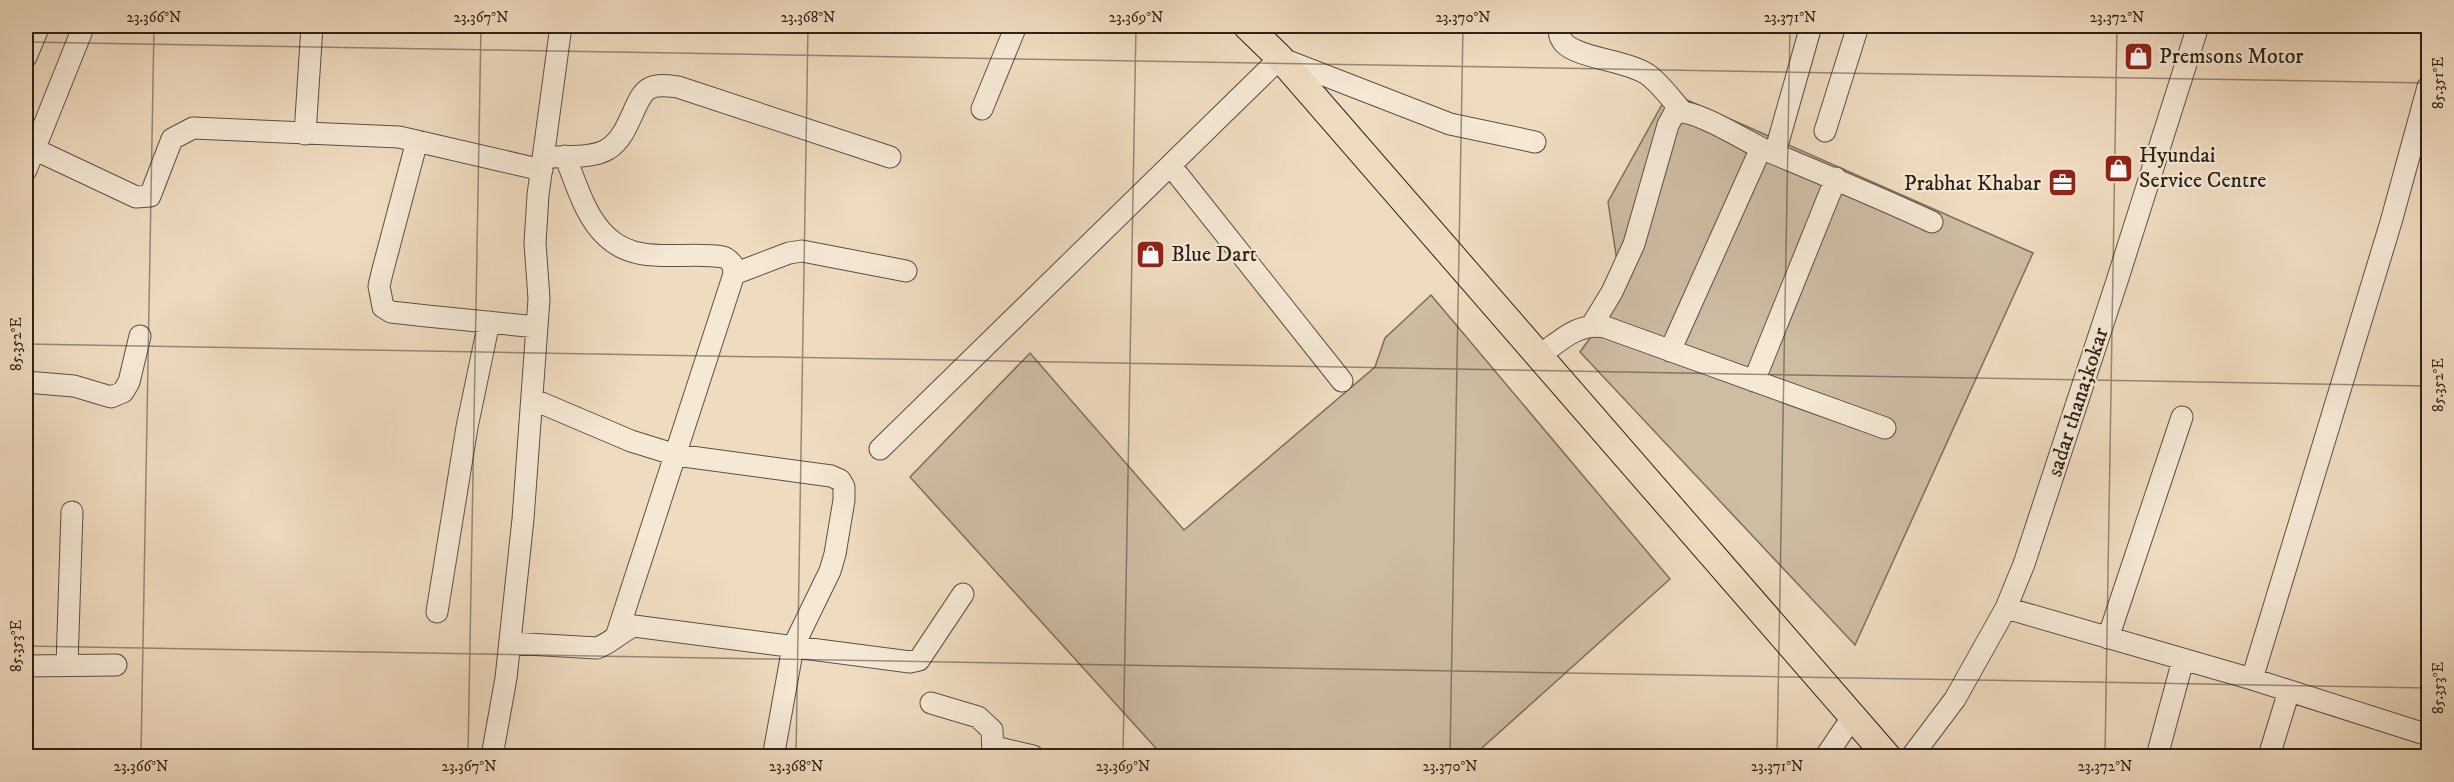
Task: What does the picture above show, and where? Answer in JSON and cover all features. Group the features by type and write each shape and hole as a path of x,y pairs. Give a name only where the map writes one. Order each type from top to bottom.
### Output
{"main road":[{"path":"1248,26 1280,58 1887,756"}],"street":[{"path":"26,57 39,26"},
{"path":"26,169 83,28 78,26"},
{"path":"305,134 312,26"},
{"path":"492,756 506,678 523,519 537,327 539,274 535,243 542,164 561,26"},
{"path":"982,109 1016,26"},
{"path":"1559,26 1559,35 1565,44 1577,51 1625,63 1646,74 1682,111"},
{"path":"1670,351 1768,150 1811,26"},
{"path":"1825,131 1858,26"},
{"name":"sadar thana;kokar","path":"1912,756 1955,699 2006,608 2024,564 2118,281 2198,26"},
{"path":"880,449 1280,58 1450,124 1535,142"},
{"path":"34,149 136,197 150,196 172,139 193,128 399,138 542,164 565,156 606,151 626,131 644,92 652,87 662,86 678,87 890,157"},
{"path":"2252,679 2391,222 2428,87"},
{"path":"1593,325 1612,292 1634,244 1670,117 1675,112 1690,112 1768,150 1932,222"},
{"path":"417,141 379,286 383,307 391,312 537,327"},
{"path":"565,156 596,225 615,244 626,249 658,256 723,257 733,265 734,274 616,637"},
{"path":"1172,166 1342,381"},
{"path":"1754,381 1836,178"},
{"path":"734,274 789,253 802,251 906,271"},
{"path":"436,612 467,428 489,322"},
{"path":"1539,356 1568,334 1593,325 1885,428"},
{"path":"26,382 74,386 105,396 117,395 123,392 129,382 140,336"},
{"path":"532,399 631,441 676,455 831,476 840,480 844,487 844,500 835,554 830,571 793,647 774,752"},
{"path":"2108,638 2182,417"},
{"path":"66,665 72,512"},
{"path":"510,643 597,648 608,644 634,626 910,662 919,660 963,594"},
{"path":"2006,608 2252,679 2428,735"},
{"path":"2157,756 2183,660"},
{"path":"26,666 116,665"},
{"path":"2269,756 2289,691"},
{"path":"931,703 978,717 992,730 992,755"},
{"path":"1826,756 1853,716"},
{"path":"992,755 999,748 1033,756"}],"shaded area":[{"path":"1669,92 2033,253 1855,645 1580,352 1622,294 1608,202"},
{"path":"1431,295 1670,579 1473,756 1163,756 910,477 1030,353 1184,530 1375,367 1385,338"}],"place":[{"name":"Premsons Motor","path":"2138,56"},
{"name":"Hyundai Service Centre","path":"2118,168"},
{"name":"Prabhat Khabar","path":"2062,183"},
{"name":"Blue Dart","path":"1150,254"}]}
